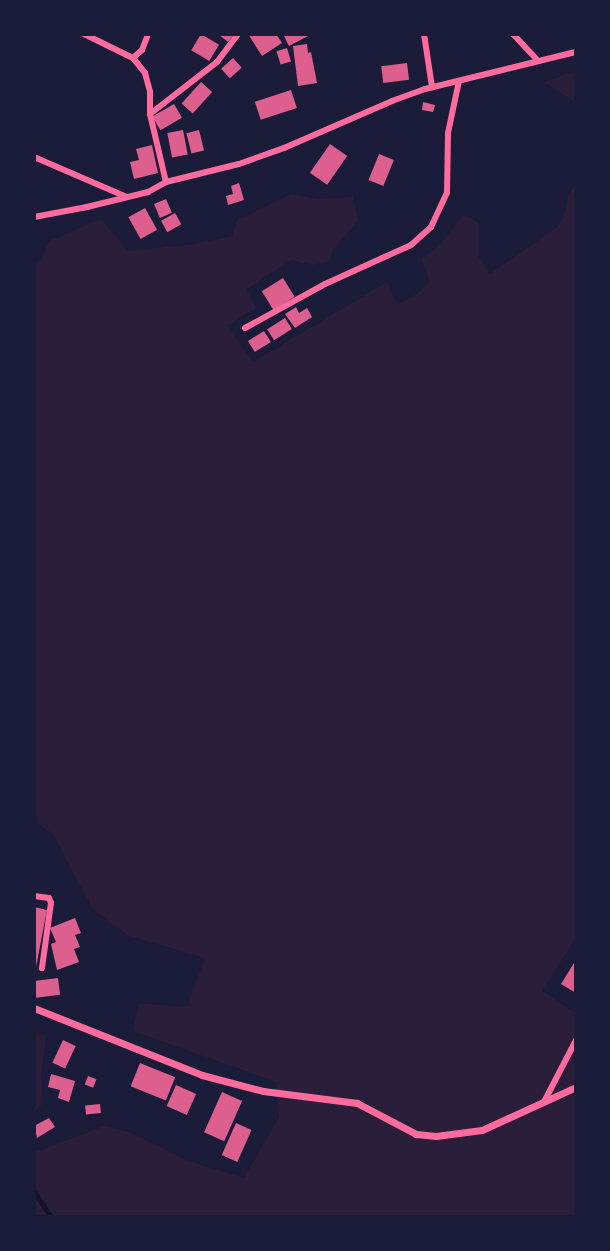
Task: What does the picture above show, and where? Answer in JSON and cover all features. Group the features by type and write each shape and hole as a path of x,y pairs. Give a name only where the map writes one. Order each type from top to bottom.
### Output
{"street":[{"path":"84,34 133,58 148,80 150,114 166,182"},
{"path":"133,58 142,50 148,34"},
{"path":"150,114 218,62 238,34"},
{"path":"424,34 432,87"},
{"path":"513,34 538,61"},
{"path":"34,217 147,192 166,182 239,164 284,148 392,101 432,87 576,52"},
{"path":"245,328 325,284 411,245 430,227 447,192 448,133 459,81"},
{"path":"34,157 127,197"},
{"path":"34,896 49,898 51,903 42,968"},
{"path":"34,1008 202,1075 263,1091 357,1102 417,1134 436,1136 482,1130 576,1087"},
{"path":"543,1102 576,1040"}],"shaded area":[{"path":"575,71 575,102 544,82"},
{"path":"575,185 576,938 542,991 575,1013 575,1216 35,1216 35,1152 105,1126 132,1133 189,1161 244,1178 279,1117 276,1082 133,1031 139,1003 187,1007 205,958 127,935 92,908 53,834 35,822 34,265 40,262 49,241 101,219 128,251 195,244 232,236 237,220 292,194 317,199 353,197 358,221 333,250 329,261 312,265 292,260 246,289 256,308 227,326 253,362 387,282 397,304 417,294 430,282 422,259 440,245 463,215 478,222 478,256 490,274 557,227 564,216 568,196"},
{"path":"35,1031 46,1036 41,1078 43,1103 35,1111"}],"building":[{"path":"201,34 219,45 209,61 191,50"},
{"path":"218,34 234,34 228,42"},
{"path":"248,34 276,34 282,43 262,56"},
{"path":"283,34 307,34 308,36 289,46"},
{"path":"307,44 308,53 311,52 317,83 298,86 293,46"},
{"path":"287,48 291,61 281,65 276,51"},
{"path":"233,58 242,68 230,78 221,69"},
{"path":"407,63 409,80 383,83 381,66"},
{"path":"201,82 212,92 193,114 182,104"},
{"path":"291,90 297,108 261,120 255,102"},
{"path":"423,102 435,105 433,112 422,110"},
{"path":"174,104 182,118 160,130 152,116"},
{"path":"183,130 188,155 172,158 167,133"},
{"path":"199,130 204,150 191,154 186,133"},
{"path":"330,144 347,156 327,185 310,173"},
{"path":"152,145 158,173 134,179 130,162 139,160 136,149"},
{"path":"379,154 394,160 383,186 369,180"},
{"path":"239,183 244,200 228,205 226,196 233,194 231,186"},
{"path":"166,199 172,213 160,218 154,204"},
{"path":"145,208 157,230 141,239 128,217"},
{"path":"175,213 181,224 167,232 161,221"},
{"path":"283,278 295,297 273,310 262,291"},
{"path":"296,307 299,313 307,308 312,317 295,328 285,314"},
{"path":"285,318 292,329 274,340 267,329"},
{"path":"264,331 271,342 255,352 248,341"},
{"path":"34,907 47,910 36,967 34,967"},
{"path":"75,918 81,933 75,935 80,947 74,949 79,962 57,970 51,944 56,942 50,928"},
{"path":"574,963 576,964 576,993 561,984"},
{"path":"58,978 60,995 36,998 34,981"},
{"path":"63,1040 76,1046 65,1069 52,1063"},
{"path":"140,1063 175,1077 166,1100 131,1086"},
{"path":"51,1074 75,1081 69,1102 58,1098 60,1090 48,1087"},
{"path":"88,1076 96,1079 93,1088 85,1084"},
{"path":"176,1085 196,1094 187,1115 167,1106"},
{"path":"222,1092 242,1101 224,1141 204,1132"},
{"path":"100,1104 101,1113 86,1115 85,1106"},
{"path":"49,1118 55,1127 37,1138 34,1126"},
{"path":"236,1123 252,1130 237,1162 222,1155"}],"waterway":[{"path":"34,1191 51,1216"}]}
